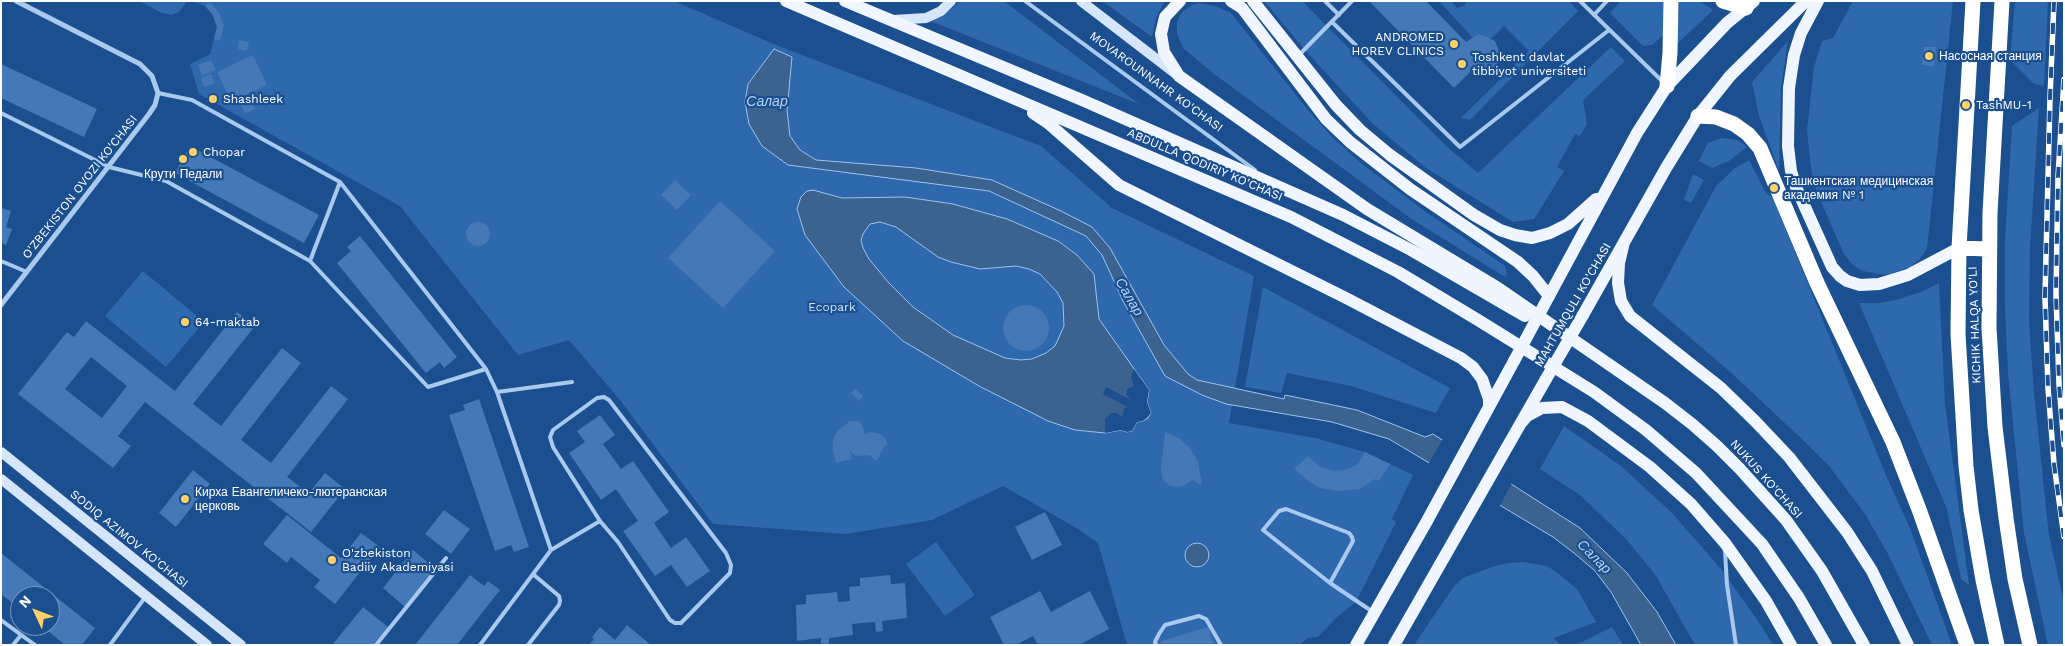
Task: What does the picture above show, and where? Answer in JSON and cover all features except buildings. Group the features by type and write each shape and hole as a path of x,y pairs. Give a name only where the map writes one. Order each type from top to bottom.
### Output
{"highway":[{"path":"1667,86 1671,1"},
{"path":"1723,1 1750,5"},
{"name":"KICHIK HALQA YO'LI","path":"1973,1 1959,248 1958,334 1966,466 1976,545 1997,645"},
{"name":"KICHIK HALQA YO'LI","path":"2002,1 1988,249 1989,328 1998,454 2015,579 2030,645"},
{"path":"1698,116 1716,117 1734,124 1748,134 1760,148 1818,283 1893,442 1920,512 1966,645"},
{"path":"1959,248 1988,249"}],"main road":[{"name":"ABDULLA QODIRIY KO'CHASI","path":"786,1 1291,217 1398,272 1594,392 1646,430 1696,472 1719,496 1762,544 1781,570 1826,645"},
{"path":"890,20 926,18 941,11 951,1"},
{"name":"MOVAROUNNAHR KO'CHASI","path":"1081,1 1179,76"},
{"path":"1180,1 1165,17 1162,34 1164,52 1179,76 1367,209 1498,288 1610,366"},
{"path":"1231,1 1242,8 1326,118 1350,142 1410,189 1518,262 1533,276 1549,296"},
{"path":"1253,1 1342,112 1374,143 1474,215 1507,233 1532,238 1550,233 1574,220 1607,188"},
{"name":"MAHTUMQULI KO'CHASI","path":"1394,645 1666,168 1698,116 1730,76 1806,1"},
{"path":"1818,1 1801,33 1793,63 1788,110 1788,146 1796,187 1832,267 1847,281 1860,285 1879,284 1900,279 1959,248"},
{"name":"ABDULLA QODIRIY KO'CHASI","path":"846,2 986,59 1343,214 1411,250 1610,366"},
{"name":"MAHTUMQULI KO'CHASI","path":"1356,645 1427,520 1637,133 1667,86 1727,23 1750,5"},
{"path":"1005,95 1048,123 1119,185 1346,298 1461,358 1473,367 1482,380 1489,407"},
{"path":"1624,242 1619,263 1618,283 1621,301 1630,316 1721,388 1789,457 1848,532 1872,571 1908,645"},
{"name":"NUKUS KO'CHASI","path":"1610,366 1665,404 1698,430 1717,446 1763,494 1796,533 1822,571 1864,645"},
{"path":"1521,423 1534,411 1550,406 1562,407 1575,412 1628,449 1673,487 1708,522 1766,601 1791,645"},
{"name":"SODIQ AZIMOV KO'CHASI","path":"1,452 241,645"},
{"path":"1,479 207,645"}],"street":[{"path":"16,1 135,62 152,76 158,94"},
{"name":"O'ZBEKISTON OVOZI KO'CHASI","path":"1,305 152,110 158,94"}],"lane":[{"name":"MOVAROUNNAHR KO'CHASI","path":"1025,1 1272,183"},
{"path":"1325,1 1339,15"},
{"path":"1298,56 1352,1"},
{"path":"1580,1 1667,86"},
{"path":"1594,15 1607,1"},
{"path":"1332,22 1460,147 1609,30"},
{"path":"158,94 192,100 340,182 486,369 497,392 551,550"},
{"path":"1,113 109,167 166,182 310,261 428,387 486,369"},
{"path":"310,261 340,182"},
{"path":"1,261 27,272"},
{"path":"497,392 572,382"},
{"path":"604,397 609,400 726,553 731,565 730,573 681,623 675,623 670,620 618,542 600,521 553,447 550,438 553,430 598,398 604,397"},
{"path":"1330,583 1353,541 1352,537 1349,533 1286,509 1279,511 1263,530 1330,583 1375,613"},
{"path":"480,645 551,550 600,521"},
{"path":"1725,544 1727,584 1736,645"},
{"path":"376,645 446,558"},
{"path":"528,645 559,605 560,601 559,596 534,575"},
{"path":"110,645 146,596"},
{"path":"1156,645 1155,642 1158,634 1165,625 1198,616 1206,619 1221,645"},
{"path":"22,636 35,645"}],"green space":[{"path":"139,1 187,1 179,12 171,15 162,13"},
{"name":"Ecopark","path":"190,1 674,1 776,45 1041,146 1112,208 1254,276 1229,423 1315,438 1365,452 1413,475 1392,519 1396,522 1356,602 1337,617 1318,637 1307,638 1300,645 1127,645 1098,543 1078,529 1003,486 932,520 846,534 713,524 620,400 569,340 518,355 400,206 199,94 190,64 210,54 217,27 213,16 206,6"},
{"path":"960,1 1004,1 1139,104 928,20 950,10"},
{"path":"1102,1 1165,1 1156,18 1152,37"},
{"path":"1264,1 1302,1 1447,147 1478,173 1611,47 1625,61 1583,100 1587,124 1580,136 1575,134 1557,167 1564,171 1534,219 1513,222 1426,168 1373,124 1304,49"},
{"path":"1439,1 1451,1 1457,8 1465,5 1466,1 1569,1 1578,11 1470,120 1461,118 1529,51 1504,26 1492,38 1474,39"},
{"path":"1621,1 1667,1 1668,31 1652,45 1643,46 1610,13"},
{"path":"1679,1 1700,1 1713,10 1677,44"},
{"path":"1853,1 1953,1 1927,249 1920,259 1910,267 1886,275 1862,271 1852,264 1844,254 1818,195 1813,180 1810,160 1807,130 1814,67 1822,41 1833,38"},
{"path":"2015,1 2048,1 2044,86 2034,84 2010,60"},
{"path":"1198,3 1215,6 1231,13 1307,109 1333,138 1362,164 1426,212 1505,266 1507,273 1505,277 1413,220 1214,74 1184,49 1177,34 1177,22 1182,12"},
{"path":"1788,41 1781,88 1779,171 1759,116 1752,82"},
{"path":"2039,108 2030,248 2029,321 2034,393 2049,536 2064,603 2064,645 2048,645 2024,533 2008,373 2005,240 2012,126"},
{"path":"1721,138 1738,140 1747,147 1729,161 1712,168 1699,161 1708,143"},
{"path":"1749,160 1766,193 1773,198 1888,480 1910,528 1952,645 1932,645 1888,554 1865,514 1829,466 1728,370 1652,305 1716,186 1734,169"},
{"path":"1693,174 1704,180 1691,203 1684,200"},
{"path":"143,271 204,322 166,367 105,316"},
{"path":"1939,283 1945,404 1969,585 1961,579 1947,509 1859,303 1880,303 1899,299 1921,292"},
{"path":"1263,287 1450,388 1436,413 1351,386 1287,373 1281,393 1245,387"},
{"path":"1564,426 1621,466 1672,513 1722,570 1773,645 1695,645 1656,576 1627,540 1580,495 1540,469"},
{"path":"936,542 975,595 945,616 906,564"},
{"path":"1523,562 1547,566 1558,573 1577,589 1596,622 1554,638 1560,645 1414,645 1454,586 1463,578 1507,563"},
{"path":"1612,627 1623,645 1576,645"}],"water":[{"name":"Салар","path":"774,49 792,57 787,111 790,136 800,150 816,160 916,168 992,180 1092,227 1110,248 1164,345 1188,374 1197,380 1284,399 1285,395 1357,410 1425,437 1433,434 1580,528 1627,573 1657,612 1676,645 1641,645 1611,592 1595,571 1574,553 1553,537 1389,439 1332,422 1226,404 1202,395 1165,376 1123,301 1102,255 1086,236 989,191 788,165 762,146 749,124 745,102 748,84"},
{"path":"813,190 842,198 905,197 953,204 1007,219 1058,241 1077,255 1094,274 1099,319 1149,390 1147,402 1151,413 1148,418 1137,422 1132,431 1127,432 1121,430 1105,433 1075,430 1048,421 979,386 903,341 844,287 805,235 797,209 801,197 807,191","holes":["880,222 896,227 938,257 951,262 980,269 1016,266 1040,274 1057,292 1063,303 1064,326 1055,346 1046,353 1032,359 1005,358 953,335 913,307 888,282 869,259 861,240 870,224"]},
{"path":"1197,543 1206,546 1209,555 1206,564 1197,567 1188,564 1185,555 1188,546"}],"pier":[{"path":"1134,369 1149,390 1147,402 1151,413 1143,421 1137,422 1132,431 1121,430 1105,433 1105,419 1111,413 1123,415 1124,408 1128,407 1103,394 1106,387 1131,400 1126,394 1127,389 1134,386 1131,376"},
{"path":"1444,437 1513,481 1499,507 1428,465"}],"railway":[{"path":"2054,1 2045,297 2048,388 2054,464 2064,537"},
{"path":"2064,79 2058,177 2056,294 2059,384 2064,445"}],"place":[{"name":"ANDROMED HOREV CLINICS","path":"1454,44"},
{"name":"Насосная станция","path":"1929,56"},
{"name":"Toshkent davlat tibbiyot universiteti","path":"1462,64"},
{"name":"Shashleek","path":"213,99"},
{"name":"TashMU-1","path":"1966,105"},
{"name":"Chopar","path":"193,152"},
{"name":"Крути Педали","path":"183,159"},
{"name":"Ташкентская медицинская академия № 1","path":"1774,188"},
{"name":"64-maktab","path":"185,322"},
{"name":"Кирха Евангеличеко-лютеранская церковь","path":"185,499"},
{"name":"O'zbekiston Badiiy Akademiyasi","path":"332,560"}]}
